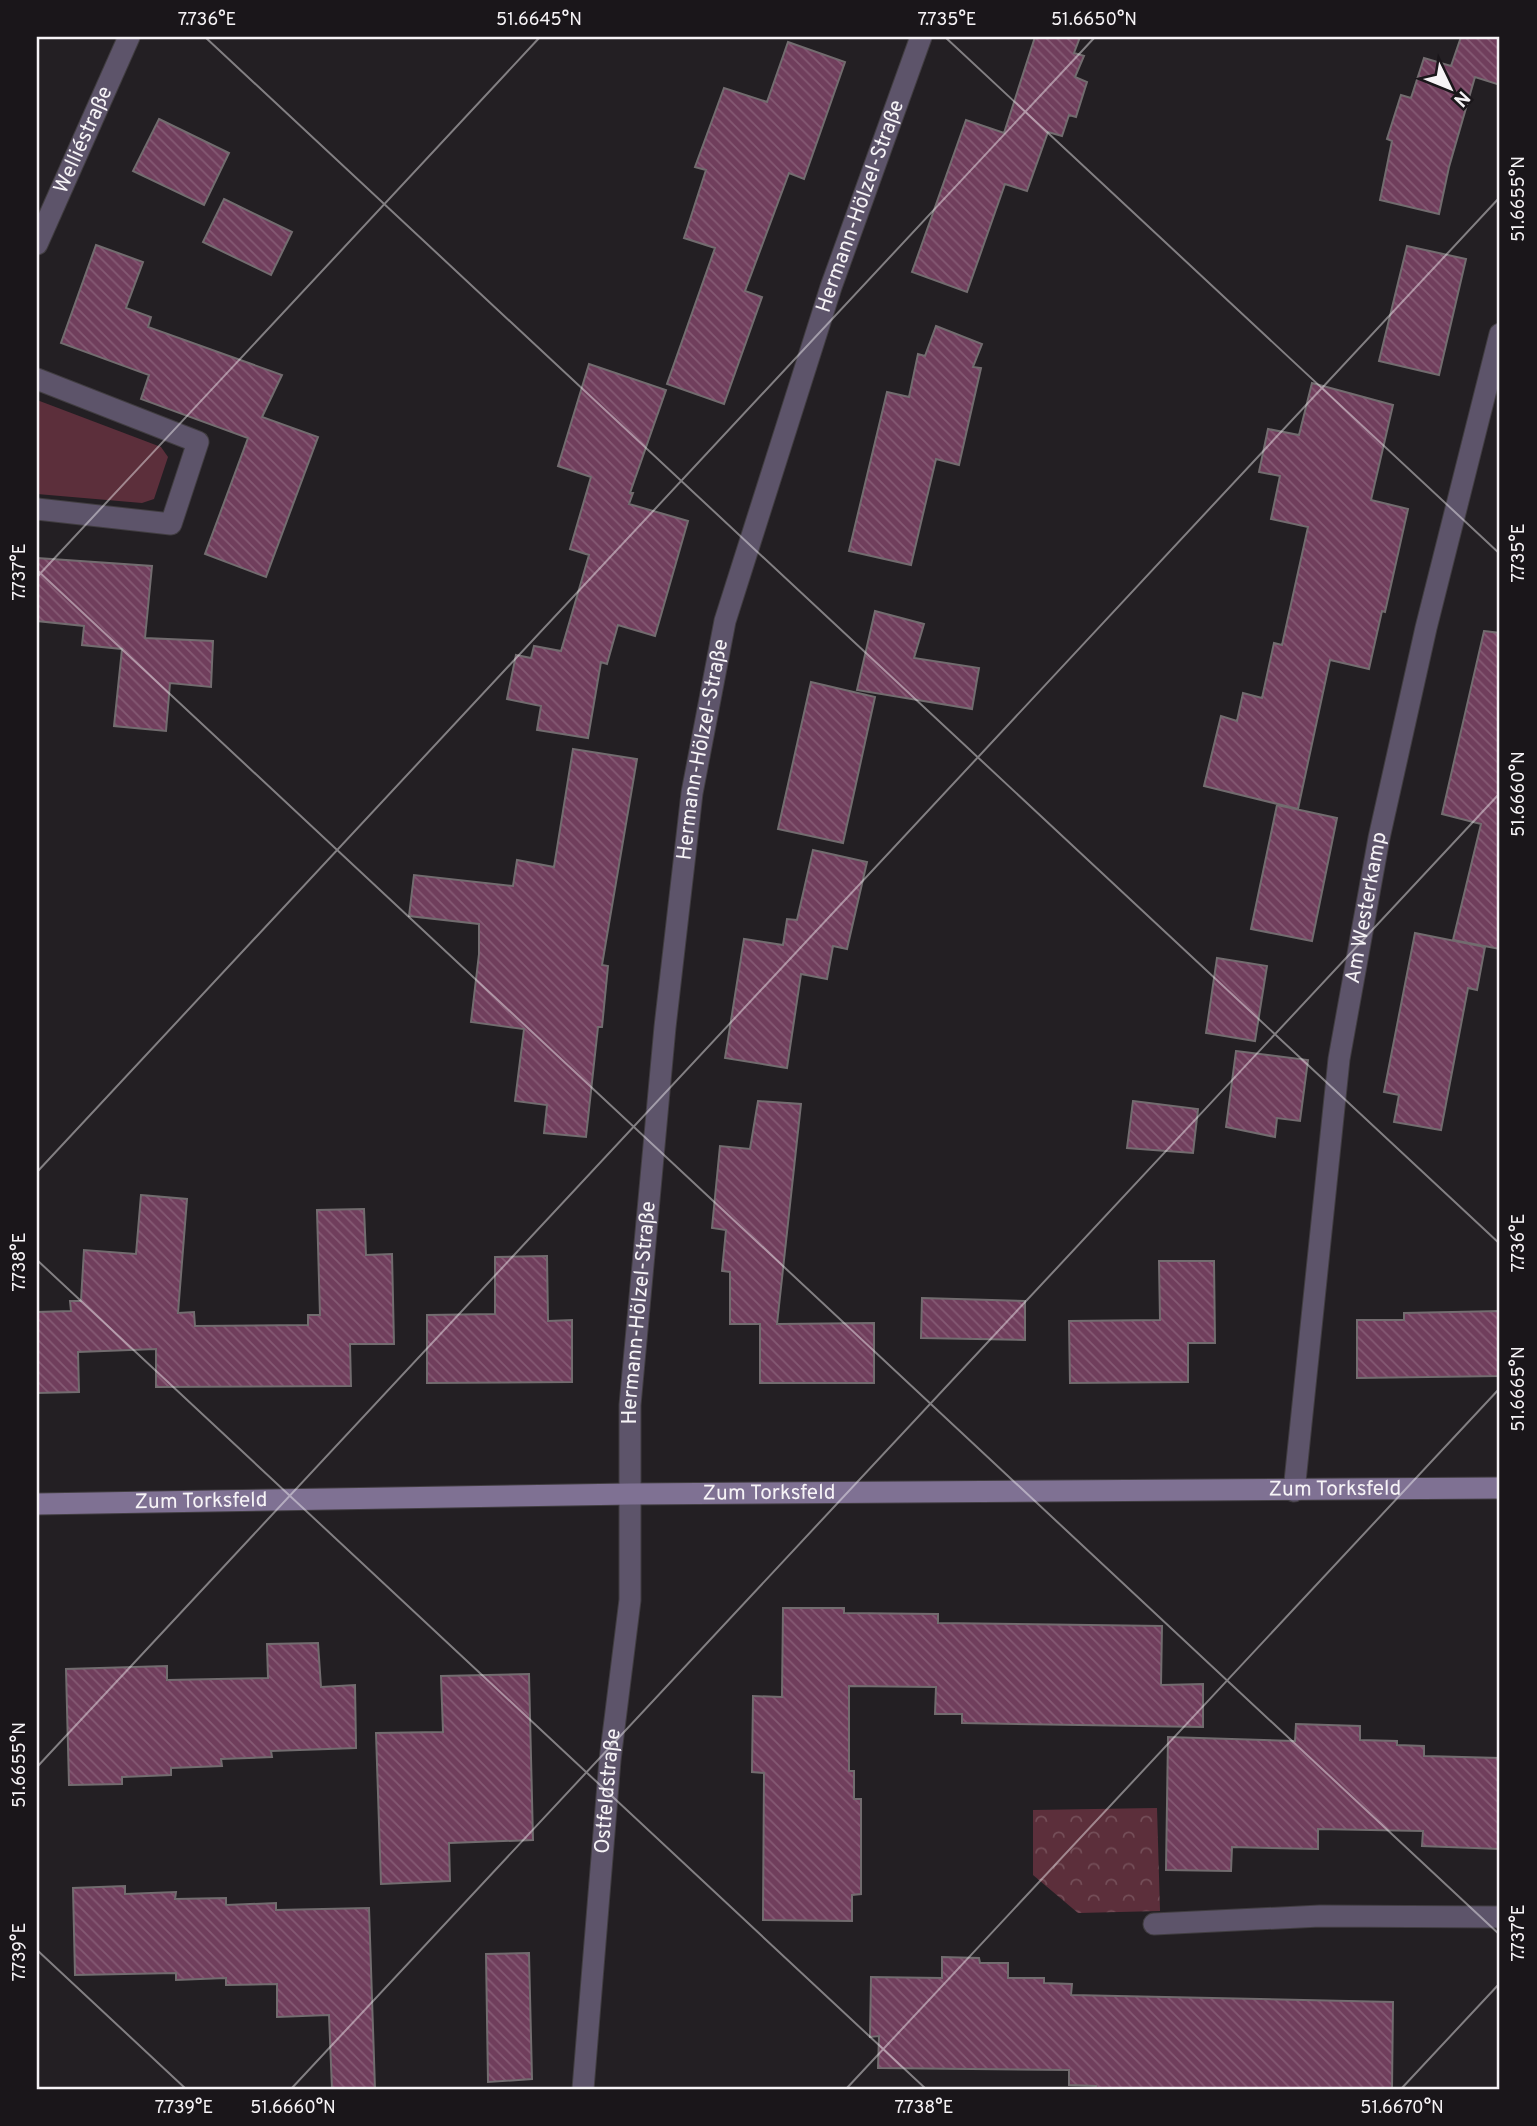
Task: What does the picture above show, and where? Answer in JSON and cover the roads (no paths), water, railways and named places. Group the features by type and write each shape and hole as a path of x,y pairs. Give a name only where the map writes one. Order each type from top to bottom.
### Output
{"main road":[{"name":"Zum Torksfeld","path":"37,1504 630,1494 1500,1488"}],"street":[{"name":"Welliéstraße","path":"37,244 129,37"},
{"name":"Hermann-Hölzel-Straße","path":"630,1494 630,1405 665,1027 692,793 725,621 831,287 921,37"},
{"name":"Am Westerkamp","path":"1294,1491 1342,1046 1388,798 1426,628 1500,334"},
{"path":"37,379 198,442 171,524 37,509"},
{"name":"Ostfeldstraße","path":"583,2089 610,1760 630,1600 630,1494"},
{"path":"1154,1924 1320,1916 1500,1917"}]}
